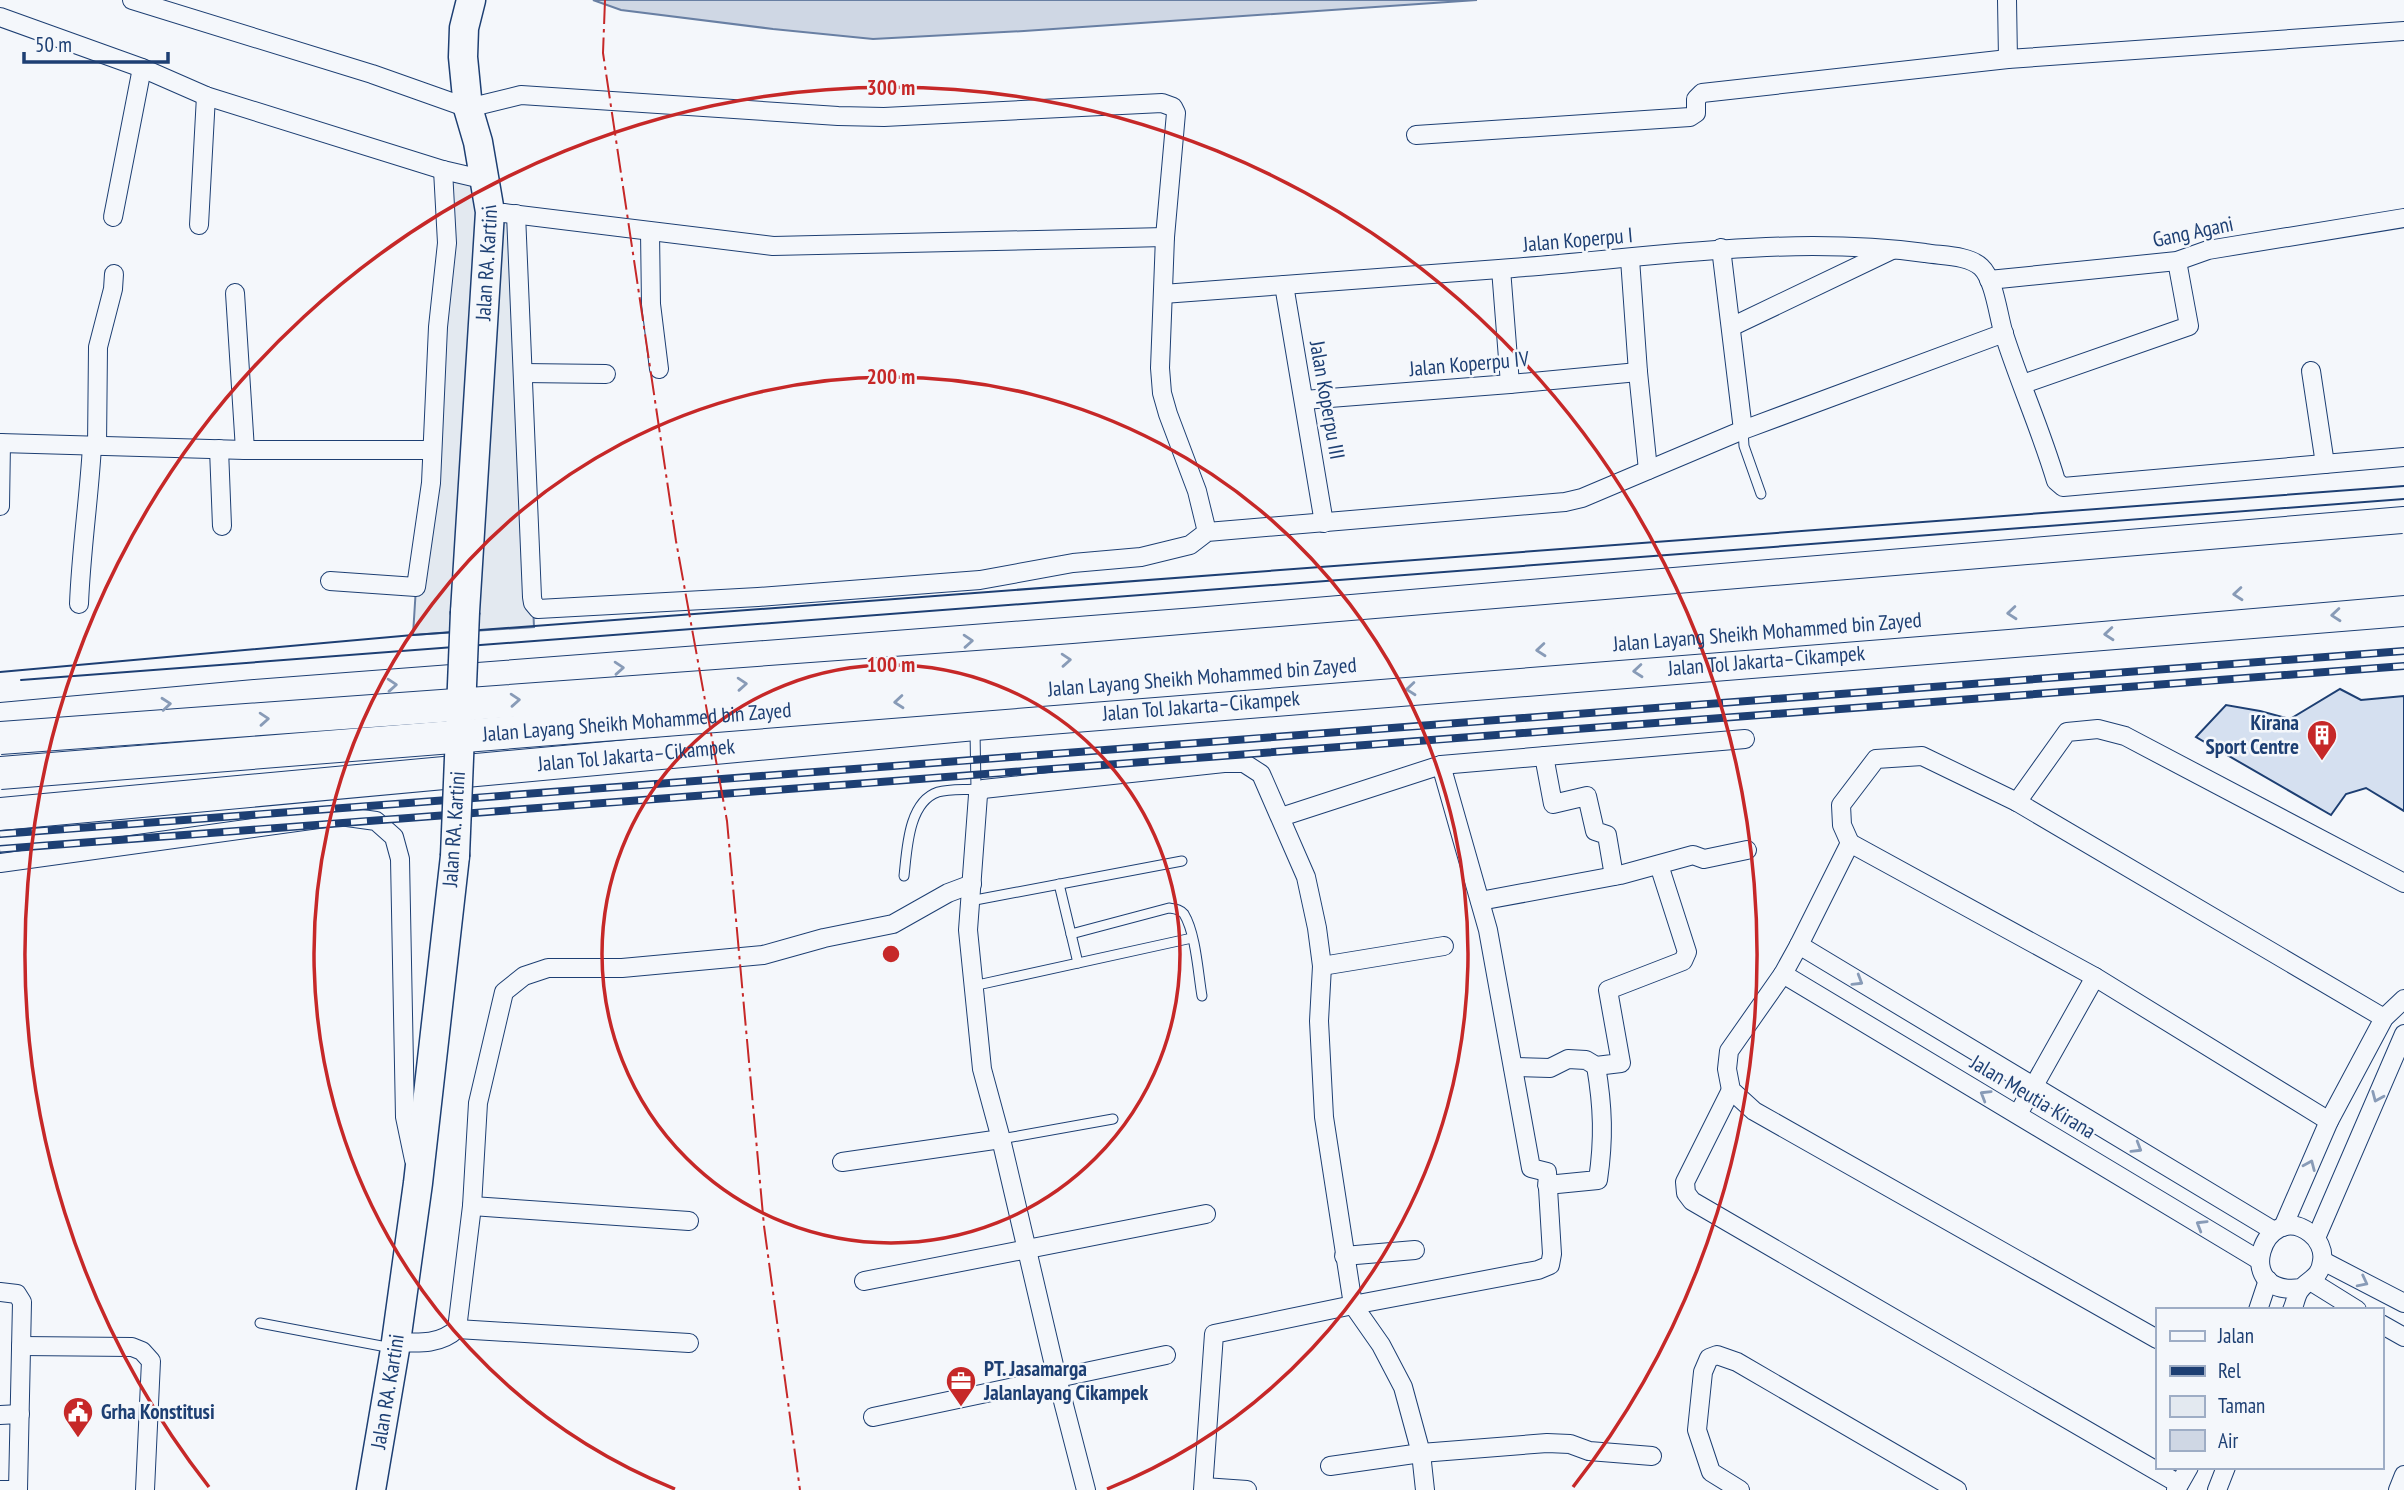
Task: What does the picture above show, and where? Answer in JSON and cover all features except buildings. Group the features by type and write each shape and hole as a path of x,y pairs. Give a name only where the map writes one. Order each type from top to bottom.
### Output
{"highway":[{"path":"0,719 255,696 1210,623 2404,523"},
{"name":"Jalan Layang Sheikh Mohammed bin Zayed","path":"0,738 1074,660 2404,550"},
{"name":"Jalan Layang Sheikh Mohammed bin Zayed","path":"0,773 1979,616 2404,579"},
{"name":"Jalan Tol Jakarta–Cikampek","path":"0,814 975,724 2404,610"}],"main road":[{"name":"Jalan RA. Kartini","path":"371,1490 396,1346 418,1183 455,856 465,612 503,213 486,180 468,108 463,57 464,28 471,0"}],"street":[{"path":"132,0 372,74 468,108 520,95 736,111 872,117 1162,103 1173,107 1176,113 1165,237 1160,369 1162,393 1168,414 1197,491 1207,532"},
{"path":"2007,0 2008,60"},
{"path":"0,17 142,68 206,96 443,170 486,180"},
{"path":"1416,135 1690,117 1696,113 1696,99 1702,93 2008,60 2404,31"},
{"path":"113,217 142,68"},
{"path":"199,225 206,96"},
{"path":"330,581 416,587 431,483 438,327 447,243 443,170"},
{"path":"1165,237 774,246 503,213 523,373 533,603 538,609 758,597 980,580 1073,564 1141,556 1190,545 1207,532 1565,502 1582,498 1743,430 2004,333"},
{"name":"Gang Agani","path":"1989,279 2177,261 2207,250 2404,218"},
{"path":"650,232 651,304 659,369"},
{"name":"Jalan Koperpu I","path":"1163,294 1630,259 1721,248 1822,246 1894,249 1953,257 1974,263 1983,269 1989,279"},
{"path":"1721,248 1743,430"},
{"path":"1731,327 1894,249"},
{"path":"1630,259 1648,470"},
{"path":"2023,384 2189,326 2177,261"},
{"path":"1501,269 1510,384"},
{"path":"79,604 80,564 95,446 98,347 111,301 114,274"},
{"path":"1989,279 2004,333 2056,481 2063,487 2404,457"},
{"name":"Jalan Koperpu III","path":"1284,285 1324,523"},
{"path":"235,293 245,450"},
{"path":"2311,371 2325,464"},
{"name":"Jalan Koperpu IV","path":"1304,400 1638,372"},
{"path":"523,373 606,374"},
{"path":"0,506 0,443 245,450 431,450"},
{"path":"219,449 222,526"},
{"path":"2017,802 2067,732 2098,729 2125,736 2404,883"},
{"path":"1281,817 1441,765 1745,739"},
{"path":"1544,756 1553,804 1587,796 1595,831 1607,835 1614,876"},
{"path":"2329,1121 2095,977 1850,843 1842,825 1841,805 1876,759 1922,756 2017,802 2384,1018"},
{"path":"1086,1490 982,1069 968,930 978,790 1224,762 1244,764 1261,774 1306,877 1322,966 1319,1021 1324,1117 1353,1305 1381,1345 1403,1387 1421,1454 1425,1490"},
{"path":"1247,1490 1204,1488 1214,1334 1538,1270 1550,1265 1547,1172 1531,1168 1488,930 1441,765"},
{"path":"0,863 340,816 376,821 394,837 400,859 405,1117 418,1183"},
{"path":"1850,843 1783,974 1729,1051 1727,1069 1731,1090 1754,1111 2156,1338"},
{"path":"1480,901 1614,876 1693,855 1704,859 1747,850"},
{"path":"1513,1067 1550,1068 1568,1059 1586,1060 1596,1066 1621,1063 1608,990 1683,961 1687,952 1659,864"},
{"path":"396,1346 447,1338 457,1329 472,1206 478,1103 504,992 524,976 548,968 622,968 763,955 824,938 893,924 937,899 971,892"},
{"name":"Jalan Meutia Kirana","path":"1799,945 2278,1229"},
{"path":"1322,966 1444,946"},
{"name":"Jalan Meutia Kirana","path":"1783,974 2259,1260"},
{"path":"2018,1114 2095,977"},
{"path":"2353,1308 2306,1285 2290,1290 2278,1287 2268,1280 2259,1260 2262,1244 2278,1229 2329,1121 2384,1018 2404,999"},
{"path":"2316,1238 2404,1034"},
{"path":"1547,1185 1598,1180 1603,1145 1601,1096 1596,1066"},
{"path":"1731,1090 1685,1182 1686,1193 1692,1201 2177,1487 2188,1469"},
{"path":"842,1162 1001,1139"},
{"path":"472,1206 689,1221"},
{"path":"863,1281 1206,1214"},
{"path":"2278,1229 2295,1227 2307,1230 2316,1238 2322,1249 2323,1261 2319,1273 2306,1285 2293,1308"},
{"path":"1344,1256 1415,1250"},
{"path":"2323,1261 2404,1303"},
{"path":"2259,1308 2268,1280"},
{"path":"0,1292 16,1294 22,1302 18,1490 0,1489"},
{"path":"2383,1325 2404,1337"},
{"path":"457,1329 689,1343"},
{"path":"21,1346 132,1347 142,1351 151,1361 145,1490"},
{"path":"873,1417 1166,1355"},
{"path":"1740,1490 1711,1472 1697,1430 1703,1372 1709,1358 1717,1355 1737,1362 1957,1490"},
{"path":"0,1415 20,1414"},
{"path":"1330,1466 1421,1454 1547,1443 1570,1444 1589,1451 1652,1456"},
{"path":"2217,1490 2225,1469"},
{"path":"2398,1490 2404,1475"}],"lane":[{"path":"1743,430 1744,446 1761,494"},
{"path":"904,876 910,834 920,805 937,792 978,790 975,724"},
{"path":"971,892 1059,884 1182,861"},
{"path":"1059,884 1078,963"},
{"path":"1070,934 1169,908 1178,909 1184,914 1192,939 1202,996"},
{"path":"973,986 1192,939"},
{"path":"1001,1139 1112,1119"},
{"path":"260,1323 396,1346"}],"green space":[{"path":"443,170 486,180 490,212 516,214 534,627 413,635 416,587 431,483"}],"water":[{"path":"593,0 1477,0 873,39 621,10"}],"tram line":[{"path":"0,672 413,635 2404,486"},
{"path":"21,680 2404,499"}],"railway":[{"path":"0,834 2404,651"},
{"path":"0,849 2404,666"}],"power":[{"path":"605,0 603,53 676,541 727,821 764,1226 800,1490"}],"place":[{"name":"Kirana Sport Centre","path":"2322,762"},
{"name":"PT. Jasamarga Jalanlayang Cikampek","path":"961,1408"},
{"name":"Grha Konstitusi","path":"78,1439"}]}
